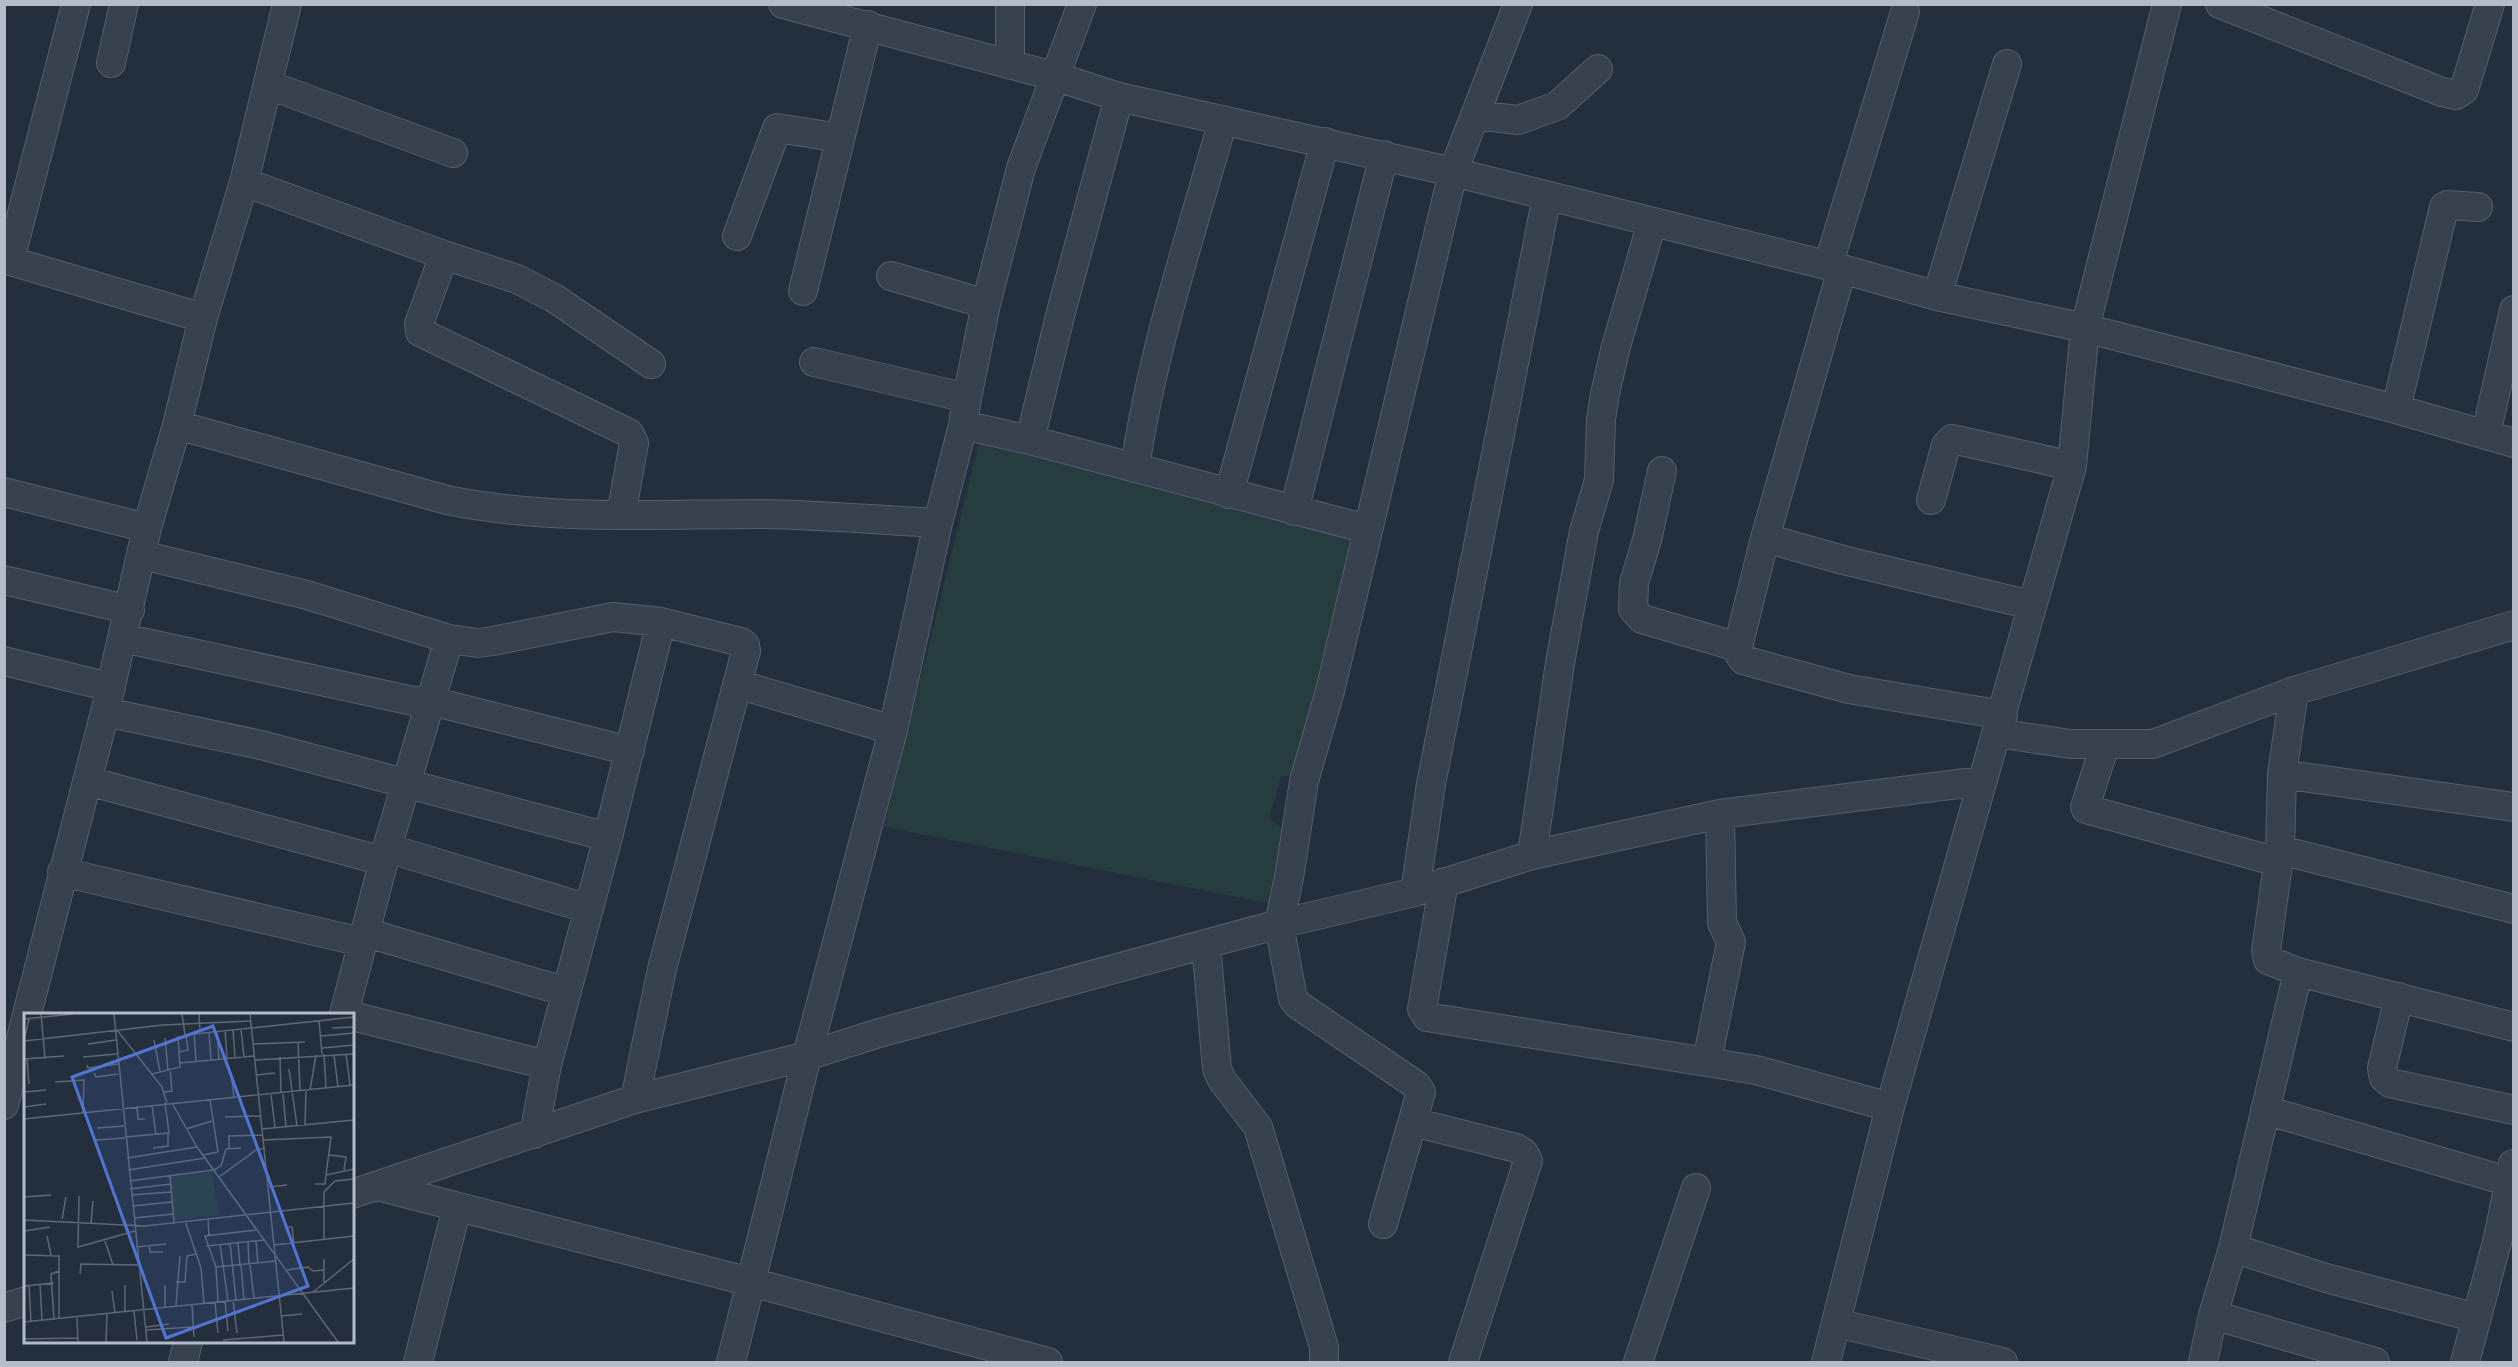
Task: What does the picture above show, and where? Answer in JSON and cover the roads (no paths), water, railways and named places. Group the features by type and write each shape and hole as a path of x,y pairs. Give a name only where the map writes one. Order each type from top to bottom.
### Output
{"street":[{"path":"76,4 7,260 203,318"},
{"path":"111,63 124,4"},
{"path":"27,1013 62,872 88,781 145,542 203,318 244,182 287,4"},
{"path":"783,4 1054,75 1119,98 1383,155 1835,268 1937,296 2085,328 2396,409 2514,443"},
{"path":"1010,4 1010,65"},
{"path":"731,1362 807,1056 893,730 938,523 965,412 986,304 1021,168 1082,4"},
{"path":"1383,1224 1421,1092 1416,1085 1293,999 1279,924 1289,878 1304,782 1330,691 1453,172 1518,4"},
{"path":"1826,1362 1890,1107 2072,466 2085,328 2167,4"},
{"path":"2220,4 2442,92 2456,95 2464,90 2490,4"},
{"path":"1905,12 1835,268 1765,538 1738,647 1743,660 1803,678 2000,724 2070,744 2153,744 2294,691 2514,625"},
{"path":"803,291 868,25"},
{"path":"1937,296 2007,64"},
{"path":"1475,115 1518,120 1557,106 1598,69"},
{"path":"269,85 453,153"},
{"path":"1030,440 1061,312 1119,98"},
{"path":"1135,468 1141,425 1160,347 1223,120"},
{"path":"737,236 777,128 840,138"},
{"path":"1229,494 1325,142"},
{"path":"1294,511 1383,155"},
{"path":"244,182 444,255 517,279 554,298 651,364"},
{"path":"1415,892 1431,784 1547,196"},
{"path":"2396,409 2444,207 2447,205 2478,207"},
{"path":"1532,855 1560,663 1584,531 1599,480 1601,419 1605,394 1615,350 1652,222"},
{"path":"444,255 419,324 420,332 629,433 634,443 621,515"},
{"path":"891,276 986,304"},
{"path":"2486,434 2514,310"},
{"path":"814,362 965,412 1030,440 1367,529"},
{"path":"177,425 447,500 491,509 621,515 763,514 938,523"},
{"path":"1931,500 1947,441 1952,439 2072,466"},
{"path":"1662,471 1647,540 1634,583 1633,609 1642,619 1738,647"},
{"path":"4,492 145,542 449,639 478,643 493,641 613,617 661,622 741,642 745,645 746,651 662,969 635,1099"},
{"path":"1765,538 1843,560 2031,604"},
{"path":"4,580 130,610"},
{"path":"534,1134 547,1065 608,837 661,622"},
{"path":"123,638 413,701 431,701 630,751"},
{"path":"345,1013 385,854 449,639"},
{"path":"4,661 108,700 261,745 608,837"},
{"path":"737,684 893,730"},
{"path":"2294,691 2282,774 2279,856 2266,951 2268,960 2298,972 2514,1027"},
{"path":"2105,745 2086,809 2279,856 2514,909"},
{"path":"2282,774 2514,807"},
{"path":"88,781 385,854 589,909"},
{"path":"361,1187 534,1134 635,1099 807,1056 890,1029 1279,924 1415,892 1532,855 1720,814 1983,781"},
{"path":"1707,1061 1731,942 1722,923 1720,814"},
{"path":"62,872 363,937 567,992"},
{"path":"1444,882 1422,1009 1427,1017 1756,1070 1890,1107"},
{"path":"1206,944 1217,1069 1222,1080 1258,1127 1324,1347 1324,1362"},
{"path":"2203,1362 2213,1315 2233,1248 2298,972"},
{"path":"2399,997 2382,1068 2384,1078 2390,1083 2514,1110"},
{"path":"354,1017 547,1065"},
{"path":"11,1089 24,1027"},
{"path":"2265,1110 2512,1172 2506,1240 2477,1318 2465,1362"},
{"path":"1413,1122 1516,1148 1524,1153 1528,1161 1463,1362"},
{"path":"361,1187 457,1207 751,1282 961,1352 1048,1362"},
{"path":"1638,1362 1696,1188"},
{"path":"418,1362 457,1207"},
{"path":"2233,1248 2326,1278 2477,1318"},
{"path":"4,1308 24,1302"},
{"path":"2213,1315 2375,1362"},
{"path":"1836,1323 2003,1362"},
{"path":"183,1362 188,1343"}]}
